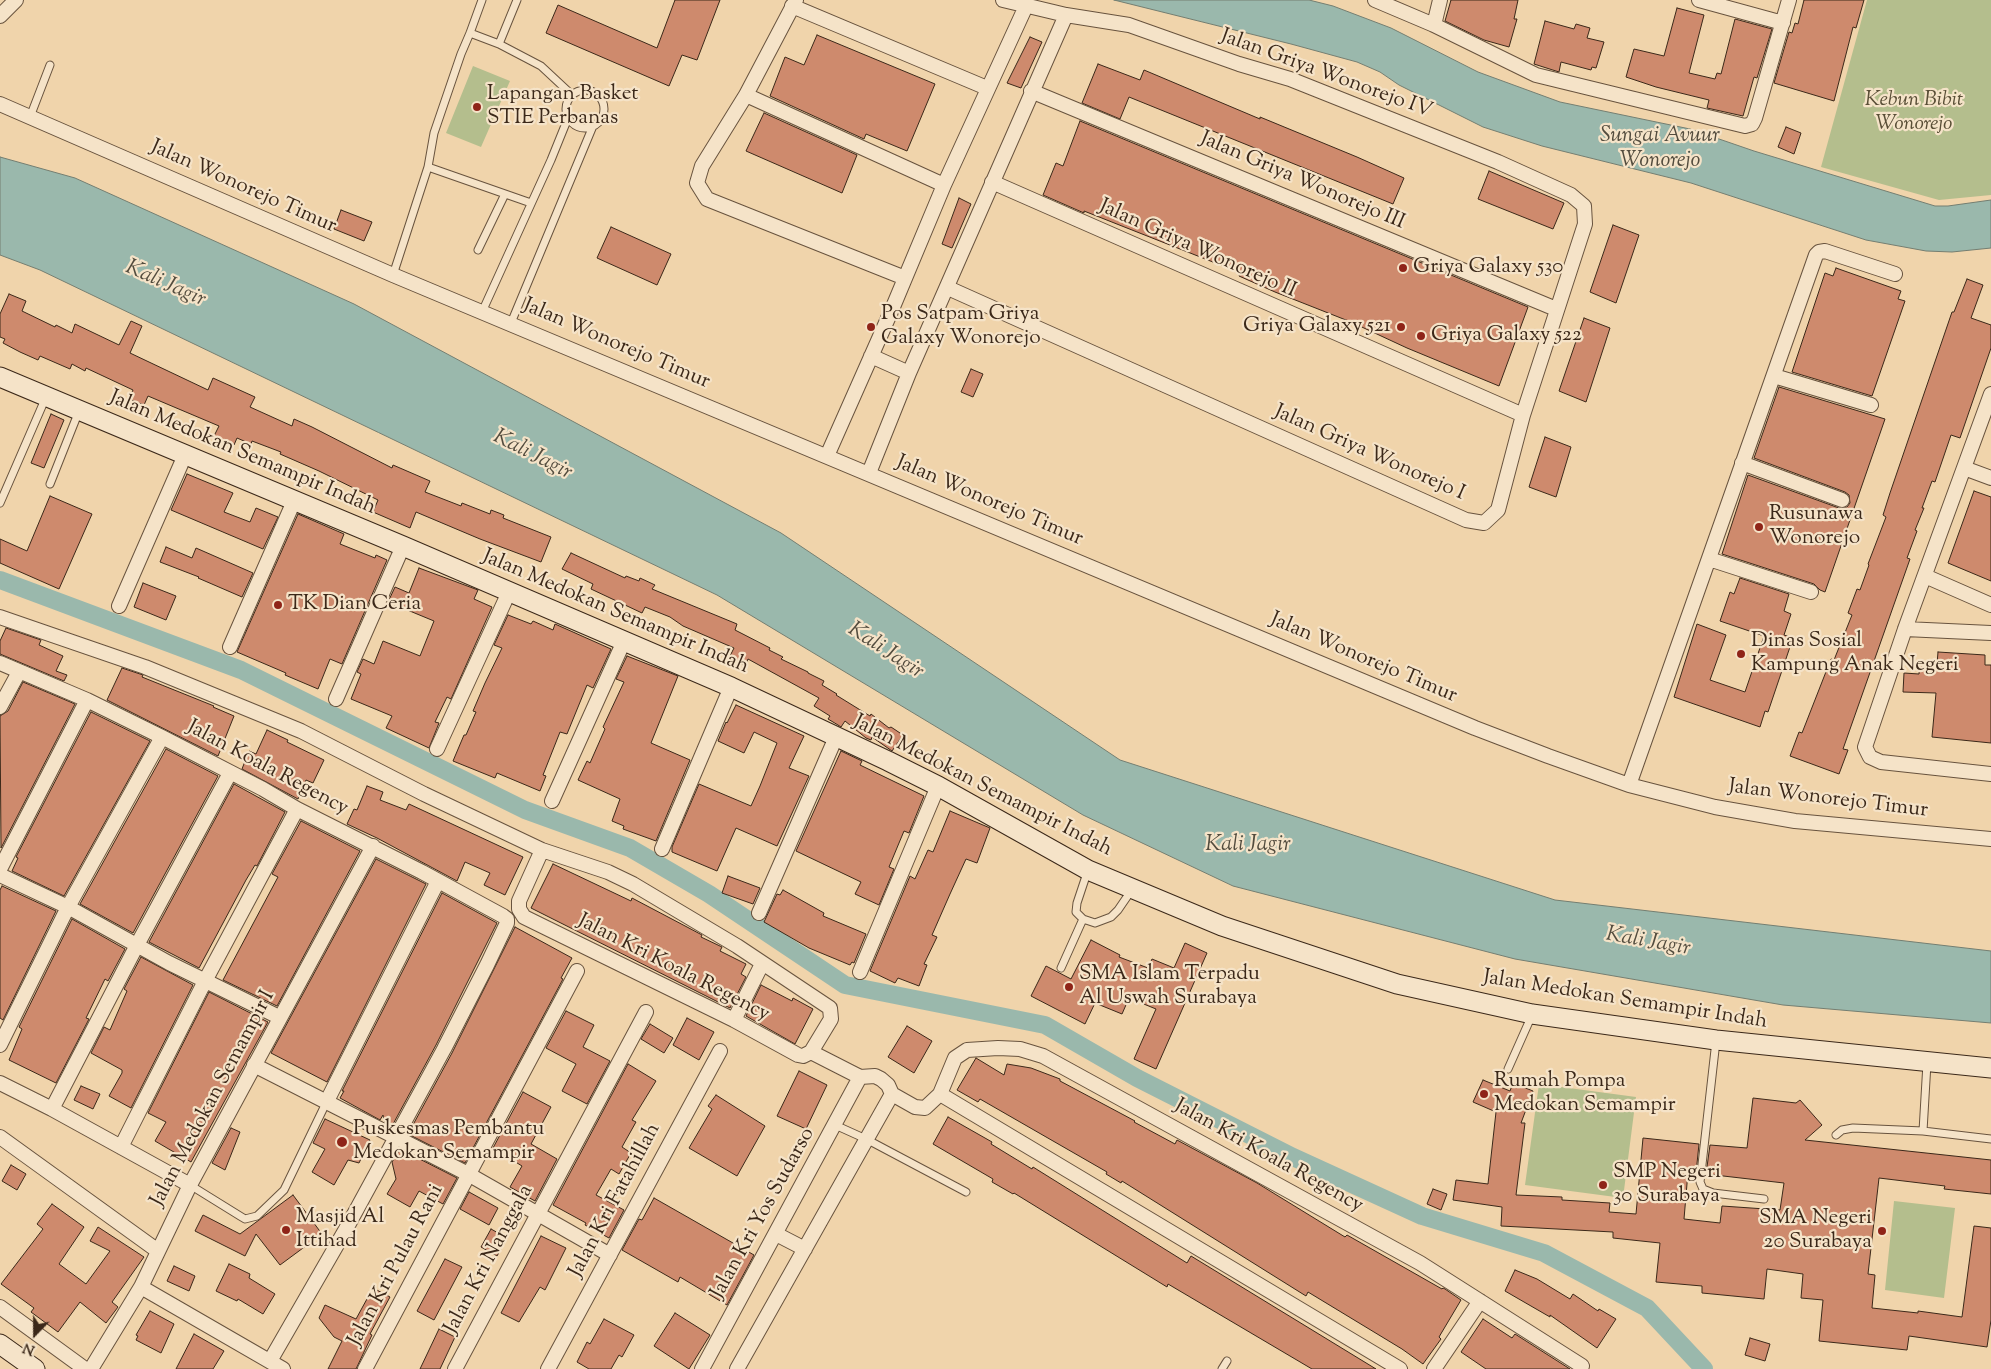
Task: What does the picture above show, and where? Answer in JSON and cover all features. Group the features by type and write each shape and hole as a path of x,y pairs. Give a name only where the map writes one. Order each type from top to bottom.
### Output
{"street":[{"path":"0,16 16,0"},
{"name":"Jalan Griya Wonorejo IV","path":"1003,0 1066,15 1128,26 1239,64 1290,79 1498,162 1571,195 1584,206 1585,224"},
{"path":"1375,0 1434,25 1536,74 1745,126 1752,124 1755,118 1790,0"},
{"path":"1434,25 1440,0"},
{"path":"1700,0 1783,22"},
{"path":"905,278 707,199 697,183 702,166 746,95 794,3 987,88"},
{"path":"827,456 987,88 1026,6"},
{"path":"869,474 909,373 948,288 1031,91 1066,15"},
{"name":"Jalan Griya Wonorejo III","path":"1031,91 1556,309"},
{"path":"746,95 944,186"},
{"name":"Jalan Wonorejo Timur","path":"0,104 393,275 1475,728 1629,785 1715,806 1795,821 1991,839"},
{"name":"Jalan Griya Wonorejo II","path":"992,182 1523,415"},
{"name":"Jalan Griya Wonorejo I","path":"948,288 1466,520 1484,523 1498,510 1523,415 1585,224"},
{"path":"1629,785 1816,255 1819,252 1825,251 1895,274"},
{"path":"871,356 909,373"},
{"path":"1774,376 1871,405"},
{"name":"Jalan Medokan Semampir Indah","path":"0,377 403,546 731,687 938,786 1088,870 1222,926 1397,984 1532,1014 1716,1040 1991,1068"},
{"path":"1991,394 1865,747 1870,756 1881,762 1991,774"},
{"path":"119,606 185,454"},
{"path":"1742,463 1842,500"},
{"path":"1964,468 1991,478"},
{"path":"230,647 294,500"},
{"path":"336,699 403,546"},
{"path":"1708,559 1811,592"},
{"path":"1925,576 1991,605"},
{"path":"437,749 509,592"},
{"path":"0,617 145,667 301,731 424,794 542,850 608,872 633,884 737,946 830,1008 831,1019 807,1054"},
{"path":"1906,629 1991,633"},
{"path":"552,801 624,641"},
{"name":"Jalan Koala Regency","path":"0,663 87,700 162,737 504,916 507,923 487,965 444,1049 395,1136"},
{"path":"0,707 19,672"},
{"path":"662,849 731,687"},
{"path":"0,869 87,700"},
{"path":"0,1045 68,907 162,737"},
{"path":"759,913 836,737"},
{"path":"52,1109 137,945 230,773"},
{"path":"860,972 938,786"},
{"path":"121,1147 205,981 297,809"},
{"name":"Jalan Medokan Semampir I","path":"91,1369 141,1287 190,1185 373,846"},
{"name":"Jalan Kri Koala Regency","path":"542,850 519,901 519,909 524,917 807,1054 860,1077 875,1076 888,1085 892,1094 920,1109 929,1105 940,1094 955,1058 967,1050 1020,1049 1043,1056 1420,1263 1582,1366"},
{"path":"0,875 68,907 205,981 279,1017"},
{"path":"327,1101 438,881"},
{"path":"734,1020 762,964"},
{"name":"Jalan Kri Pulau Rani","path":"365,1369 577,971"},
{"name":"Jalan Kri Nanggala","path":"455,1369 646,1012"},
{"name":"Jalan Kri Fatahillah","path":"548,1369 720,1051"},
{"path":"254,1065 468,1174 610,1255"},
{"name":"Jalan Kri Yos Sudarso","path":"702,1369 860,1077"},
{"path":"0,1083 52,1109 190,1185"},
{"path":"737,1369 892,1094"},
{"path":"940,1094 1400,1369"},
{"path":"270,1361 346,1228 395,1136"},
{"path":"0,1137 158,1251"},
{"path":"776,1234 805,1250"},
{"path":"141,1287 283,1369"},
{"path":"1434,1369 1480,1301"},
{"path":"0,1307 85,1369"},
{"path":"0,1344 34,1369"}],"lane":[{"path":"393,275 428,167 434,134 460,54 482,0"},
{"path":"499,44 517,0"},
{"path":"470,33 499,44 541,66 571,94"},
{"path":"30,117 50,65"},
{"path":"587,89 595,92 601,98 604,105 604,114 600,122 586,128 579,127 568,118 565,110 566,102 571,94 587,89"},
{"path":"482,312 568,118"},
{"path":"511,323 593,126"},
{"path":"428,167 531,204"},
{"path":"478,250 506,194"},
{"path":"0,503 46,396"},
{"path":"50,484 80,410"},
{"path":"1088,870 1077,903 1076,912 1083,919 1095,923 1110,917 1118,910 1133,888"},
{"path":"1060,968 1083,919"},
{"path":"1508,1069 1532,1014"},
{"path":"1716,1040 1700,1182 1703,1189 1713,1192 1764,1199"},
{"path":"1923,1131 1927,1062"},
{"path":"190,1185 246,1219 257,1216 284,1190 327,1101"},
{"path":"835,1125 866,1139 966,1192"},
{"path":"1836,1135 1842,1130 1853,1128 1923,1131 1991,1139"},
{"path":"1222,1369 1227,1361"}],"green space":[{"name":"Kebun Bibit Wonorejo","path":"1867,0 1991,0 1991,195 1939,200 1821,167"},
{"name":"Lapangan Basket STIE Perbanas","path":"473,66 510,81 481,147 446,133"},
{"path":"1539,1084 1636,1097 1623,1198 1525,1185"},
{"path":"1894,1201 1955,1208 1944,1298 1885,1290"}],"water":[{"name":"Sungai Avuur Wonorejo","path":"1114,0 1309,0 1333,6 1391,28 1478,72 1560,102 1690,129 1754,151 1935,206 1991,200 1991,248 1952,252 1926,251 1866,240 1691,183 1542,146 1483,127 1399,85 1380,72 1357,62"},
{"name":"Kali Jagir","path":"0,157 75,178 354,304 781,533 1120,760 1555,900 1991,951 1991,1023 1783,1005 1515,959 1233,886 1083,815 717,595 40,270 0,255"}],"building":[{"path":"675,0 720,0 697,60 682,55 669,86 546,33 558,5 657,48"},
{"path":"1451,0 1518,0 1514,19 1517,19 1509,47 1484,40 1445,21"},
{"path":"1804,0 1864,0 1856,28 1853,27 1834,101 1774,83 1789,32 1792,33 1795,23 1798,24"},
{"path":"1677,8 1704,15 1689,73 1715,79 1717,73 1721,74 1735,19 1772,29 1757,78 1754,77 1743,116 1707,108 1709,100 1656,87 1626,77 1634,49 1664,56"},
{"path":"1545,21 1574,29 1576,24 1590,28 1587,38 1604,42 1596,68 1592,67 1591,70 1561,62 1559,72 1534,64"},
{"path":"817,35 935,84 907,151 866,134 864,139 770,96 785,57 804,65"},
{"path":"1030,37 1042,42 1021,88 1007,83"},
{"path":"1098,64 1140,80 1144,70 1404,178 1393,204 1129,97 1120,119 1082,103"},
{"path":"764,113 857,155 842,193 746,151"},
{"path":"1080,121 1528,307 1499,386 1407,348 1351,322 1275,292 1239,276 1240,274 1223,266 1084,211 1084,213 1043,195 1056,163 1063,166"},
{"path":"1786,127 1801,133 1794,154 1778,147"},
{"path":"1489,171 1564,203 1553,229 1478,199"},
{"path":"959,198 971,204 952,248 942,244"},
{"path":"341,210 372,222 364,241 334,229"},
{"path":"1613,225 1639,235 1616,303 1590,292"},
{"path":"611,227 671,254 657,285 597,258"},
{"path":"1836,268 1901,291 1898,299 1905,301 1872,396 1792,372 1825,273 1833,276"},
{"path":"1967,279 1983,285 1971,318 1991,325 1991,348 1960,438 1951,435 1935,482 1932,481 1922,508 1924,508 1907,558 1910,559 1843,749 1848,750 1839,774 1790,756 1799,732 1802,733 1831,659 1834,660 1852,615 1848,613 1857,589 1860,590 1869,565 1886,517 1883,515 1890,493 1952,312 1954,312"},
{"path":"9,294 26,301 22,311 55,327 56,325 72,333 75,324 119,345 131,321 142,326 130,353 208,390 213,378 255,397 250,407 292,426 294,419 392,468 393,465 430,481 425,492 461,506 462,503 490,514 491,510 504,515 503,518 551,537 541,562 416,512 410,528 373,512 378,500 280,454 281,452 252,441 251,444 237,438 234,445 214,436 219,426 148,396 144,405 129,399 133,390 86,368 85,371 72,364 70,369 40,356 38,360 20,352 3,343 5,339 0,337 0,314"},
{"path":"1584,318 1610,328 1586,402 1559,391"},
{"path":"971,369 983,374 973,397 961,392"},
{"path":"1779,387 1885,419 1825,592 1814,584 1722,554 1748,475 1839,508 1847,507 1850,503 1849,495 1845,492 1754,458"},
{"path":"51,414 64,420 44,468 31,463"},
{"path":"1545,437 1571,447 1556,497 1529,487"},
{"path":"187,474 233,493 224,512 250,522 256,508 278,517 263,549 171,510"},
{"path":"1974,491 1991,497 1991,581 1948,563"},
{"path":"50,496 92,514 59,589 0,563 0,539 27,551"},
{"path":"298,514 344,534 340,544 375,558 376,555 387,560 342,664 330,659 318,689 237,652"},
{"path":"166,547 192,558 196,548 253,573 242,597 199,577 160,562"},
{"path":"571,553 625,578 626,576 639,581 640,578 655,585 652,589 737,624 735,630 770,648 769,650 783,657 781,659 824,681 822,685 836,695 870,716 871,714 889,728 891,727 903,735 892,751 872,737 871,740 866,738 845,721 841,727 828,719 830,716 814,706 819,698 748,659 745,666 729,658 734,648 683,626 670,617 645,607 642,613 591,589 593,584 562,569"},
{"path":"419,568 478,590 474,599 492,607 451,699 447,697 435,722 439,723 429,748 386,728 392,716 351,699 361,674 357,672 363,659 374,664 383,641 420,656 434,621 388,602 395,587 409,593"},
{"path":"1740,578 1789,594 1784,611 1791,614 1784,635 1793,638 1768,712 1765,711 1760,727 1674,697 1697,624 1726,635 1710,680 1745,692 1764,636 1720,621 1730,592 1734,594"},
{"path":"143,583 176,596 166,620 134,607"},
{"path":"508,615 531,624 533,621 553,630 555,624 611,649 593,688 587,685 567,734 560,732 543,775 546,776 540,791 497,773 495,778 453,761 476,712 473,711 485,683 502,648 494,645"},
{"path":"6,628 41,640 39,645 63,656 56,671 67,675 64,681 0,654 0,641"},
{"path":"1938,652 1985,655 1985,665 1991,665 1991,743 1932,737 1936,693 1903,692 1904,673 1919,674 1920,663 1937,664"},
{"path":"627,656 678,676 651,743 690,760 656,841 623,829 624,826 612,821 620,799 578,780 587,761 590,763 605,729 603,727 624,682 616,679"},
{"path":"122,668 143,675 142,677 234,716 218,756 107,700"},
{"path":"23,682 75,704 1,848 0,716 8,711"},
{"path":"736,705 804,736 789,768 809,776 777,846 736,828 717,871 672,852 672,847 699,784 751,806 777,743 754,732 744,753 718,741"},
{"path":"91,712 150,741 64,896 12,871 18,858 16,857"},
{"path":"267,730 324,760 313,783 306,780 298,799 242,769 249,751 256,754"},
{"path":"166,749 218,776 133,933 80,904"},
{"path":"841,751 862,761 860,765 924,796 909,833 904,831 889,867 894,869 879,905 855,894 861,882 796,851"},
{"path":"234,784 285,812 257,866 255,865 246,880 199,968 149,942"},
{"path":"367,786 383,792 380,800 406,810 409,804 523,857 505,895 484,885 490,873 465,862 457,881 347,824 354,809 357,810"},
{"path":"950,811 990,828 977,863 966,859 950,894 932,935 937,937 924,964 927,965 919,986 898,978 895,983 870,971 910,876 915,879 928,850 933,852"},
{"path":"301,821 360,851 277,1006 223,980 278,877 272,874"},
{"path":"376,859 426,884 327,1082 271,1053"},
{"path":"553,864 631,901 632,898 702,935 701,937 722,947 720,951 746,964 741,974 746,977 730,1008 531,908"},
{"path":"728,876 760,888 753,904 722,893"},
{"path":"2,886 56,911 3,1020 0,1018 0,890"},
{"path":"783,890 824,913 823,916 866,934 854,963 852,962 850,965 809,948 764,922 777,894 780,895"},
{"path":"442,893 497,923 436,1045 392,1126 384,1121 383,1115 380,1120 340,1098"},
{"path":"72,919 125,949 108,981 105,979 86,1018 89,1019 56,1083 9,1060 22,1029 19,1027"},
{"path":"515,927 572,958 561,978 563,979 465,1163 408,1134 452,1053"},
{"path":"1091,940 1120,955 1119,957 1148,968 1152,959 1174,968 1185,943 1207,953 1156,1069 1134,1059 1156,1009 1129,998 1122,1014 1095,1003 1085,1024 1031,996 1046,966 1071,979"},
{"path":"141,957 193,985 131,1108 109,1096 122,1070 91,1053 104,1027 110,1030 127,991 124,989"},
{"path":"761,985 792,1001 793,998 813,1009 795,1044 746,1016"},
{"path":"209,992 268,1022 191,1162 155,1141 166,1122 148,1113"},
{"path":"566,1011 594,1025 583,1047 610,1061 587,1104 562,1091 576,1064 546,1048"},
{"path":"687,1018 714,1032 699,1060 673,1045"},
{"path":"650,1024 673,1038 664,1053 641,1039"},
{"path":"907,1026 932,1041 914,1073 888,1057"},
{"path":"976,1058 1004,1075 1007,1064 1031,1068 1060,1079 1060,1081 1175,1144 1177,1140 1257,1183 1345,1237 1347,1235 1445,1289 1461,1300 1439,1337 1441,1339 1423,1364 1402,1349 1308,1292 1306,1296 1122,1181 1121,1183 1106,1174 1107,1172 980,1099 978,1102 957,1090"},
{"path":"628,1064 656,1081 632,1120 636,1122 622,1147 631,1153 619,1174 611,1169 596,1195 624,1210 609,1238 553,1205"},
{"path":"799,1071 827,1085 806,1129 777,1116"},
{"path":"1483,1080 1510,1091 1513,1083 1533,1091 1521,1123 1525,1123 1516,1195 1562,1197 1562,1200 1610,1203 1609,1212 1636,1214 1643,1138 1699,1144 1696,1173 1688,1172 1684,1219 1720,1223 1722,1206 1780,1210 1784,1183 1706,1174 1710,1145 1747,1148 1753,1098 1796,1103 1800,1100 1822,1125 1805,1140 1991,1160 1991,1194 1944,1189 1945,1186 1879,1178 1868,1274 1875,1275 1872,1308 1918,1313 1918,1311 1962,1317 1974,1226 1991,1228 1991,1320 1987,1347 1909,1336 1907,1350 1819,1341 1823,1300 1801,1298 1803,1274 1767,1269 1764,1299 1702,1293 1702,1286 1656,1282 1660,1243 1613,1238 1613,1232 1501,1226 1502,1207 1453,1200 1456,1180 1488,1184 1496,1112 1473,1102"},
{"path":"81,1086 100,1094 93,1109 74,1100"},
{"path":"523,1092 551,1107 531,1144 557,1159 535,1201 510,1187 522,1166 493,1148"},
{"path":"716,1095 765,1126 737,1176 689,1148 712,1109 708,1106"},
{"path":"948,1117 992,1142 991,1144 1032,1169 1033,1167 1187,1263 1191,1256 1376,1369 1312,1369 1168,1284 1167,1287 1014,1193 992,1182 993,1179 933,1144"},
{"name":"Puskesmas Pembantu Medokan Semampir","path":"325,1119 370,1140 359,1163 348,1160 334,1185 312,1172 325,1149 313,1143"},
{"path":"231,1128 240,1132 225,1170 212,1163"},
{"path":"402,1150 457,1178 443,1204 419,1191 410,1207 387,1194 396,1179 392,1162 399,1151"},
{"path":"11,1165 26,1174 17,1190 2,1181"},
{"path":"1433,1189 1447,1194 1441,1210 1427,1204"},
{"path":"469,1192 498,1208 489,1225 460,1209"},
{"name":"Masjid Al Ittihad","path":"293,1195 322,1234 280,1265 256,1234 245,1256 195,1231 203,1215 240,1234"},
{"path":"654,1198 754,1255 727,1305 680,1277 678,1282 622,1250 639,1219 642,1220"},
{"path":"52,1204 84,1227 59,1264 86,1284 110,1251 90,1241 98,1227 144,1257 112,1302 118,1307 106,1323 80,1302 58,1332 31,1312 34,1308 1,1284 43,1229 37,1224"},
{"path":"491,1229 507,1238 497,1256 481,1247"},
{"path":"541,1236 566,1248 545,1290 540,1287 519,1322 501,1313"},
{"path":"445,1259 462,1267 434,1320 417,1311"},
{"path":"229,1264 250,1274 249,1278 275,1294 263,1314 238,1299 237,1301 216,1291"},
{"path":"174,1266 195,1276 189,1291 167,1281"},
{"path":"1515,1270 1537,1279 1570,1299 1573,1294 1598,1311 1599,1309 1616,1319 1597,1348 1550,1315 1550,1317 1505,1291"},
{"path":"373,1288 390,1297 370,1334 372,1335 356,1369 328,1369 342,1341 334,1337 319,1318 325,1305 356,1319"},
{"path":"150,1311 174,1324 161,1353 136,1340 138,1336 136,1335"},
{"path":"675,1313 710,1335 689,1369 654,1346"},
{"path":"604,1319 634,1335 622,1357 619,1355 611,1369 589,1369 577,1362 587,1342 590,1344"},
{"path":"1483,1319 1512,1338 1515,1334 1570,1369 1486,1369 1461,1352"},
{"path":"439,1329 455,1337 440,1369 420,1369"},
{"path":"194,1334 224,1351 213,1369 176,1369"},
{"path":"1750,1338 1770,1344 1765,1361 1745,1355"}],"waterway":[{"path":"0,580 241,670 525,810 630,848 709,894 845,985 1045,1025 1137,1078 1293,1157 1422,1216 1544,1253 1647,1308 1704,1369"}],"place":[{"name":"Lapangan Basket STIE Perbanas","path":"477,107"},
{"name":"Griya Galaxy 530","path":"1403,268"},
{"name":"Pos Satpam Griya Galaxy Wonorejo","path":"871,327"},
{"name":"Griya Galaxy 521","path":"1401,327"},
{"name":"Griya Galaxy 522","path":"1421,336"},
{"name":"Rusunawa Wonorejo","path":"1759,527"},
{"name":"TK Dian Ceria","path":"278,605"},
{"name":"Dinas Sosial Kampung Anak Negeri","path":"1741,654"},
{"name":"SMA Islam Terpadu Al Uswah Surabaya","path":"1069,987"},
{"name":"Rumah Pompa Medokan Semampir","path":"1484,1094"},
{"name":"Puskesmas Pembantu Medokan Semampir","path":"342,1142"},
{"name":"SMP Negeri 30 Surabaya","path":"1603,1185"},
{"name":"Masjid Al Ittihad","path":"286,1230"},
{"name":"SMA Negeri 20 Surabaya","path":"1882,1231"}]}
